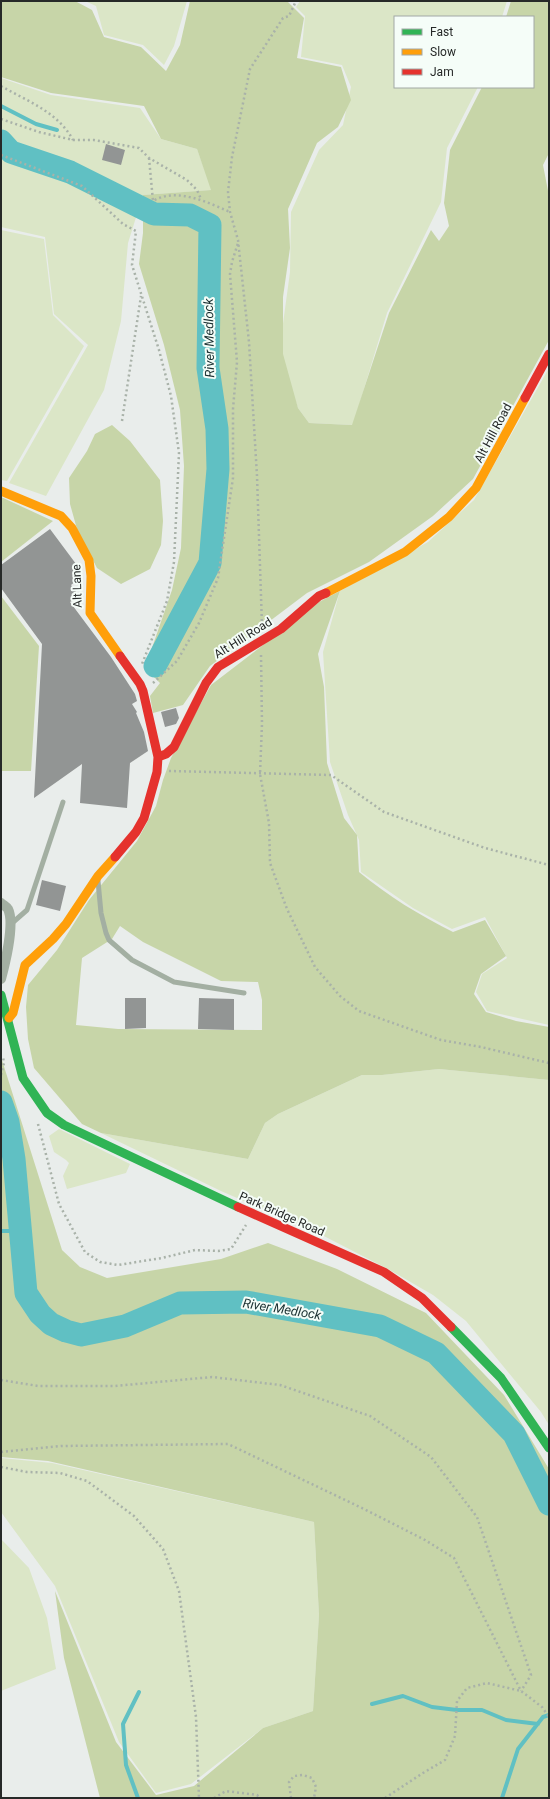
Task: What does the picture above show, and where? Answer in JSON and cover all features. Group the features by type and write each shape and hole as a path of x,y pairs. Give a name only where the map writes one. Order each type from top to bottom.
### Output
{"street":[{"name":"Alt Hill Road","path":"158,757 166,754 174,747 206,683 218,667 262,642 281,629 319,596 406,552 449,517 476,488 549,354"},
{"name":"Alt Lane","path":"1,491 61,516 72,528 89,560 91,576 90,613 122,661 135,677 143,691 158,757"},
{"path":"9,1018 13,1013 19,984 26,965 66,924 98,876 136,832 144,818 157,772 158,757"},
{"path":"1,903 8,909 11,924 7,957 1,979"},
{"name":"Park Bridge Road","path":"1,995 9,1018 23,1078 47,1113 64,1124 252,1214 384,1272 422,1298 501,1378 549,1448"}],"lane":[{"path":"11,924 27,910 63,802"},
{"path":"98,876 101,913 106,933 109,940 132,960 174,982 244,993"}],"path":[{"path":"296,1 289,16 283,18 250,69 232,157 228,192 230,212 238,240 249,342 258,476 262,642 262,724 260,774 269,823 270,863 287,909 315,967 340,996 359,1010 442,1040 549,1062"},
{"path":"1,86 52,115 67,128 73,140"},
{"path":"1,119 39,132 73,140 94,140 139,148 149,158 187,180 197,190 201,199"},
{"path":"1,155 82,186 122,224 136,231 132,264 159,350 171,396 179,453 174,562 167,601 147,654 135,677"},
{"path":"149,158 153,201 163,195 201,199 230,212"},
{"path":"143,691 158,680 177,661 199,623 218,578 233,478 234,409 237,362 230,274 238,240"},
{"path":"122,421 141,296"},
{"path":"179,771 331,775 384,812 485,848 549,865"},
{"path":"1,1075 4,1063 2,1051"},
{"path":"37,1120 59,1204 85,1252 100,1262 118,1265 162,1258 195,1250 231,1249 252,1214"},
{"path":"1,1380 38,1386 115,1386 212,1377 280,1385 370,1416 431,1457 477,1517 531,1675 521,1691"},
{"path":"1,1452 61,1446 228,1444 425,1540 454,1558 521,1691"},
{"path":"1,1466 27,1472 60,1473 87,1482 134,1516 163,1549 179,1591 196,1716 199,1798"},
{"path":"385,1798 423,1772 445,1760 455,1736 457,1701 466,1688 487,1683 521,1691 542,1707 549,1716"},
{"path":"290,1798 289,1782 294,1776 303,1775 312,1778 316,1787 314,1798"},
{"path":"214,1798 226,1791 257,1795 260,1798"}],"green space":[{"path":"1,1 75,1 92,10 104,37 141,47 166,71 180,45 190,1 287,1 304,18 297,58 341,67 351,100 338,127 317,143 288,209 290,248 283,297 283,354 298,408 309,423 352,425 389,313 431,230 439,241 449,226 444,203 450,150 481,88 534,88 534,16 506,16 511,1 549,1 549,153 543,165 549,196 549,340 473,479 433,516 369,562 307,593 210,666 183,705 153,713 150,696 160,683 145,668 172,590 181,548 184,466 180,410 164,345 139,264 143,233 143,195 211,190 197,149 161,139 144,106 51,93 1,77"},
{"path":"85,1 187,1 174,46 164,65 143,45 104,35 96,6"},
{"path":"300,1 507,1 502,16 394,16 394,88 477,88 447,148 441,202 387,313 353,425 309,423 298,408 279,353 290,272 291,212 319,150 343,125 351,87 342,65 301,57 305,16 296,7"},
{"path":"1,78 51,95 140,108 161,139 197,149 212,190 143,195 128,243 121,321 104,390 46,496 9,483 88,345 54,314 45,237 1,227"},
{"path":"1,230 44,239 53,315 84,346 7,481 1,480"},
{"path":"549,368 549,1025 487,1011 476,992 482,974 507,958 485,917 452,929 413,908 361,872 359,840 348,815 330,762 323,652 340,591 428,542 474,500"},
{"path":"112,425 130,441 160,480 163,521 161,545 150,569 121,584 97,568 77,529 70,504 69,478 87,451 95,434"},
{"path":"1,497 53,521 1,562"},
{"path":"340,591 318,654 324,687 327,763 344,818 357,835 359,872 404,905 453,932 485,920 506,956 481,974 474,994 486,1012 516,1021 549,1027 549,1080 439,1069 382,1075 362,1075 278,1114 265,1123 248,1159 101,1133 82,1124 34,1068 28,1039 26,1007 28,985 57,950 89,900 137,841 156,806 171,758 211,685 319,602","holes":["120,926 143,942 221,981 258,982 262,1000 262,1030 118,1029 76,1025 82,958 112,939"]},
{"path":"1,596 39,646 31,771 1,771"},
{"path":"1,1057 62,1250 80,1267 107,1278 221,1259 268,1243 337,1269 426,1313 504,1395 549,1469 549,1798 100,1798 64,1658 55,1591 116,1742 156,1795 194,1786 263,1728 313,1711 319,1615 314,1522 48,1461 1,1457"},
{"path":"439,1069 549,1080 549,1425 541,1412 466,1321 433,1295 388,1269 318,1233 221,1191 101,1133 248,1159 265,1123 278,1114 362,1075 382,1075"},
{"path":"59,1129 130,1164 126,1173 67,1189 63,1176 69,1163 54,1152 49,1136"},
{"path":"1,1458 52,1463 314,1522 319,1615 313,1711 263,1728 191,1784 156,1793 119,1742 55,1586 1,1512"},
{"path":"1,1539 29,1568 47,1618 56,1669 1,1691"}],"building":[{"path":"106,144 125,150 121,165 102,160"},
{"path":"50,529 82,572 82,576 71,585 79,596 70,602 111,657 135,694 137,701 132,704 137,712 136,713 144,732 148,751 130,763 127,808 80,803 82,764 34,798 42,644 1,588 1,565"},
{"path":"176,708 179,718 176,724 165,727 161,712"},
{"path":"42,880 66,886 60,911 36,905"},
{"path":"125,998 146,998 146,1028 125,1029"},
{"path":"199,998 234,999 234,1030 198,1029"}],"waterway":[{"path":"1,106 36,124 57,130"},
{"name":"River Medlock","path":"1,141 11,152 70,172 154,214 190,215 210,225 208,368 217,429 218,469 210,563 155,666"},
{"name":"River Medlock","path":"1,1102 8,1122 14,1159 26,1293 40,1314 51,1324 66,1331 81,1335 125,1326 180,1303 246,1302 380,1326 436,1353 514,1434 549,1504"},
{"path":"1,1231 21,1231"},
{"path":"138,1798 126,1765 123,1724 139,1692"},
{"path":"372,1704 403,1696 432,1707 457,1710 482,1710 506,1720 538,1724"},
{"path":"502,1798 518,1749 543,1717 549,1715"}],"traffic: fast":[{"path":"1,995 23,1078 47,1113 64,1125 238,1207"},
{"path":"451,1327 501,1378 549,1448"}],"traffic: slow":[{"path":"326,593 405,552 449,517 476,488 525,398"},
{"path":"1,491 61,516 72,528 89,560 91,576 90,613 120,656"},
{"path":"9,1018 13,1013 25,965 53,939 66,924 98,876 115,857"}],"traffic: jam":[{"path":"525,398 549,354"},
{"path":"158,757 166,754 174,747 206,683 218,667 281,629 319,596 326,593"},
{"path":"115,857 136,832 144,818 157,772 158,757 143,691 140,684 120,656"},
{"path":"238,1207 384,1272 422,1298 451,1327"}]}
